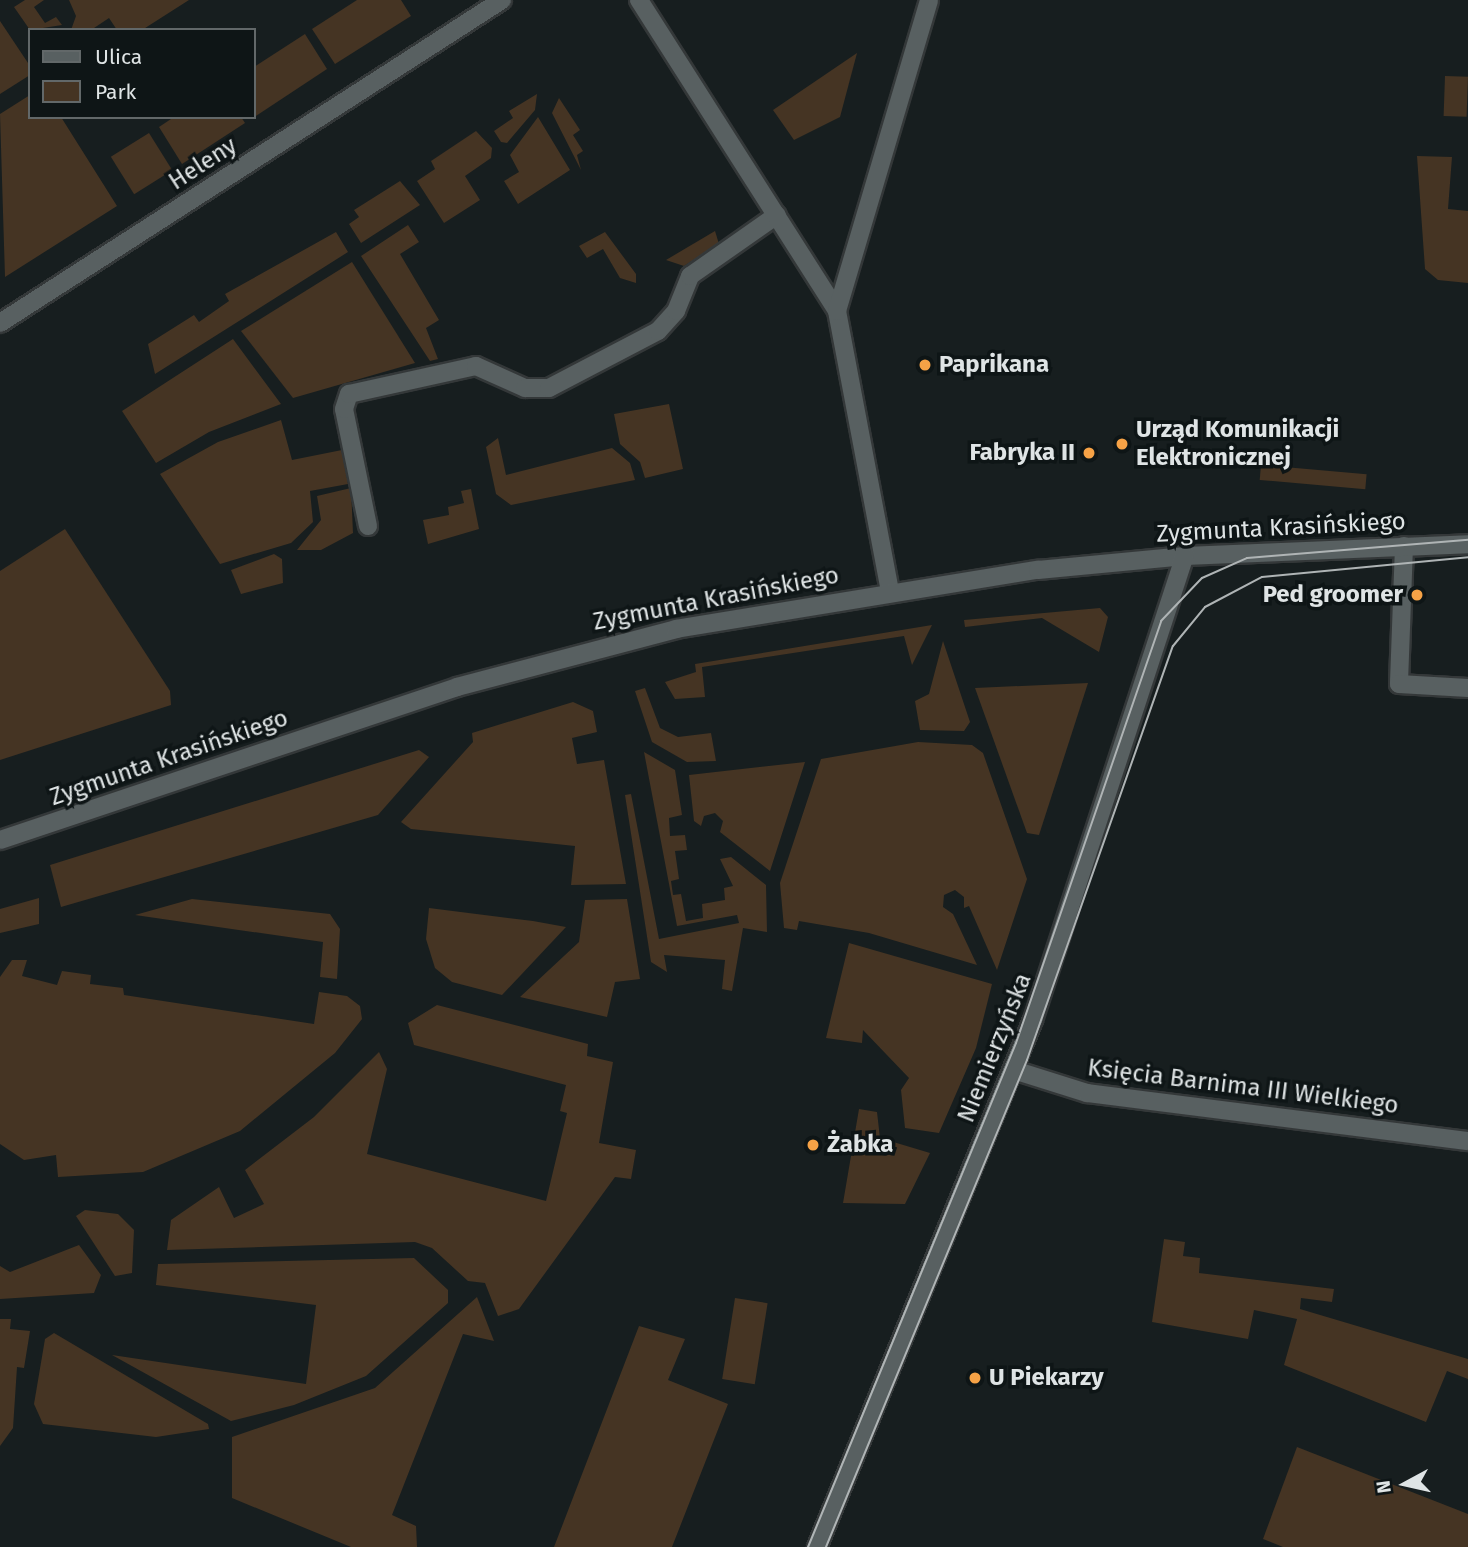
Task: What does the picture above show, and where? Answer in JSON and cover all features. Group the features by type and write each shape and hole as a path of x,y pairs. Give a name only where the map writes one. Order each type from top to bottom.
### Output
{"street":[{"name":"Heleny","path":"0,323 502,0"},
{"path":"639,0 837,311 890,592"},
{"path":"837,311 929,0"},
{"path":"369,526 344,409 349,394 476,366 525,388 549,388 659,331 676,311 690,276 777,215"},
{"name":"Zygmunta Krasińskiego","path":"0,840 548,658 890,592 1185,556 1468,544"},
{"path":"1404,546 1399,684 1468,688"},
{"name":"Niemierzyńska","path":"817,1547 1014,1070 1185,556"},
{"name":"Księcia Barnima III Wielkiego","path":"1014,1070 1087,1093 1468,1141"}],"green space":[{"path":"25,0 44,0 34,7 45,23 56,17 62,25 29,28 14,7"},
{"path":"69,0 189,0 145,28 116,28 109,18 94,28 72,28 76,16"},
{"path":"357,0 401,0 411,16 335,64 312,29"},
{"path":"0,21 28,63 28,76 0,94"},
{"path":"305,34 327,69 256,116 256,66"},
{"path":"857,53 840,117 794,140 773,110"},
{"path":"1445,76 1468,77 1467,117 1444,116"},
{"path":"537,94 535,110 507,143 501,142 494,131 513,118 509,111"},
{"path":"28,96 28,119 62,119 117,206 5,277 0,114"},
{"path":"559,98 580,130 573,135 583,151 577,155 581,170 552,113"},
{"path":"538,117 570,170 518,204 504,181 519,172 510,155"},
{"path":"171,119 242,119 245,123 182,164 159,127"},
{"path":"476,131 492,148 491,158 465,176 480,200 444,223 417,181 435,169 431,161"},
{"path":"149,133 172,170 134,194 111,157"},
{"path":"1417,156 1452,157 1448,209 1468,211 1468,283 1438,280 1425,269"},
{"path":"400,181 420,205 361,243 349,224 359,217 354,210"},
{"path":"408,225 419,242 400,254 439,320 426,328 438,359 430,361 361,256"},
{"path":"715,231 719,244 684,266 666,260"},
{"path":"336,232 348,252 155,374 148,344 194,315 199,322 229,301 225,294"},
{"path":"605,232 636,274 636,283 620,278 603,249 587,258 579,246"},
{"path":"352,262 415,363 293,398 241,331"},
{"path":"233,339 281,404 209,432 156,463 122,411"},
{"path":"669,404 683,469 645,478 640,462 620,444 614,414"},
{"path":"281,420 292,460 342,450 348,484 310,491 313,522 291,543 220,564 160,474 218,442"},
{"path":"498,438 506,475 612,448 630,463 635,480 511,505 496,494 486,447"},
{"path":"1261,465 1367,474 1365,489 1260,480"},
{"path":"351,488 353,533 321,550 297,550 321,520 317,496"},
{"path":"471,489 479,529 428,544 423,520 449,515 448,507 464,503 461,491"},
{"path":"65,529 170,691 171,705 0,760 0,571"},
{"path":"274,554 282,559 283,583 241,594 231,570"},
{"path":"1100,608 1108,617 1099,652 1042,618 965,627 964,620"},
{"path":"932,625 912,665 904,636 702,667 705,697 675,699 665,682 696,672 695,664"},
{"path":"943,641 970,722 964,731 920,730 915,701 929,694"},
{"path":"1088,683 1039,835 1027,833 975,688"},
{"path":"645,688 660,728 678,737 711,733 716,761 687,762 652,742 635,691"},
{"path":"573,702 593,711 597,732 572,738 577,764 604,760 626,884 571,885 575,846 411,829 401,822 473,742 472,733"},
{"path":"918,742 972,745 983,753 1027,879 997,970 969,906 964,908 964,897 955,890 944,895 943,907 953,914 977,965 869,933 799,921 797,930 784,928 780,883 821,759"},
{"path":"419,750 429,757 378,815 61,907 50,865"},
{"path":"644,752 675,770 682,815 669,818 670,836 685,835 687,850 675,851 679,879 671,881 673,895 681,894 686,921 703,918 702,904 725,900 724,888 733,886 720,859 731,857 766,885 767,932 743,928 732,991 722,989 725,960 664,955 667,972 651,962 625,795 631,794 659,939 739,923 737,915 677,926"},
{"path":"805,762 770,871 720,832 723,821 715,813 704,816 701,826 694,821 689,775"},
{"path":"39,898 39,924 0,933 0,909"},
{"path":"192,899 330,914 340,929 337,979 320,977 323,942 135,915"},
{"path":"627,899 640,979 615,982 607,1017 520,997 579,942 585,900"},
{"path":"429,908 566,927 502,995 452,982 435,968 426,939"},
{"path":"849,943 992,984 976,1048 939,1133 905,1128 901,1090 909,1078 863,1030 862,1043 826,1038"},
{"path":"12,960 27,960 22,976 57,985 62,971 91,975 90,984 123,988 124,995 314,1024 319,992 347,996 360,1006 362,1019 335,1053 240,1131 143,1172 58,1177 56,1155 24,1160 0,1144 0,977"},
{"path":"437,1005 588,1044 587,1056 613,1062 599,1143 636,1150 631,1179 615,1177 519,1309 498,1316 485,1283 468,1281 432,1248 415,1242 167,1250 171,1220 219,1187 234,1218 264,1204 245,1170 314,1117 379,1052 387,1069 367,1154 546,1201 567,1113 560,1111 566,1085 414,1045 408,1023"},
{"path":"859,1109 877,1112 880,1138 930,1153 905,1204 843,1203"},
{"path":"85,1210 118,1214 134,1230 132,1273 115,1276 76,1216"},
{"path":"1164,1239 1185,1242 1183,1256 1200,1258 1199,1273 1334,1289 1332,1302 1301,1298 1300,1309 1468,1359 1468,1379 1447,1371 1426,1422 1284,1365 1297,1319 1254,1310 1248,1339 1152,1322"},
{"path":"79,1245 101,1275 94,1293 0,1299 0,1266 10,1272"},
{"path":"414,1258 448,1290 448,1303 366,1376 294,1405 231,1421 112,1355 306,1384 316,1305 156,1285 158,1264"},
{"path":"477,1297 494,1341 463,1334 392,1515 416,1526 417,1547 351,1547 232,1498 232,1437 375,1388"},
{"path":"735,1298 768,1303 755,1384 722,1379"},
{"path":"0,1319 11,1319 10,1329 30,1331 24,1368 17,1367 13,1428 0,1446"},
{"path":"639,1326 685,1339 668,1380 728,1404 672,1547 554,1547"},
{"path":"54,1333 208,1424 209,1429 156,1437 43,1424 34,1404 45,1339"},
{"path":"1297,1447 1468,1514 1468,1547 1283,1547 1263,1539"}],"tram line":[{"path":"808,1547 1016,1043 1161,621 1202,578 1247,558 1468,540"},
{"path":"826,1547 1027,1060 1173,646 1205,607 1262,577 1468,557"}],"place":[{"name":"Paprikana","path":"925,365"},
{"name":"Urząd Komunikacji Elektronicznej","path":"1122,444"},
{"name":"Fabryka II","path":"1089,453"},
{"name":"Ped groomer","path":"1417,595"},
{"name":"Żabka","path":"813,1145"},
{"name":"U Piekarzy","path":"975,1378"}]}
